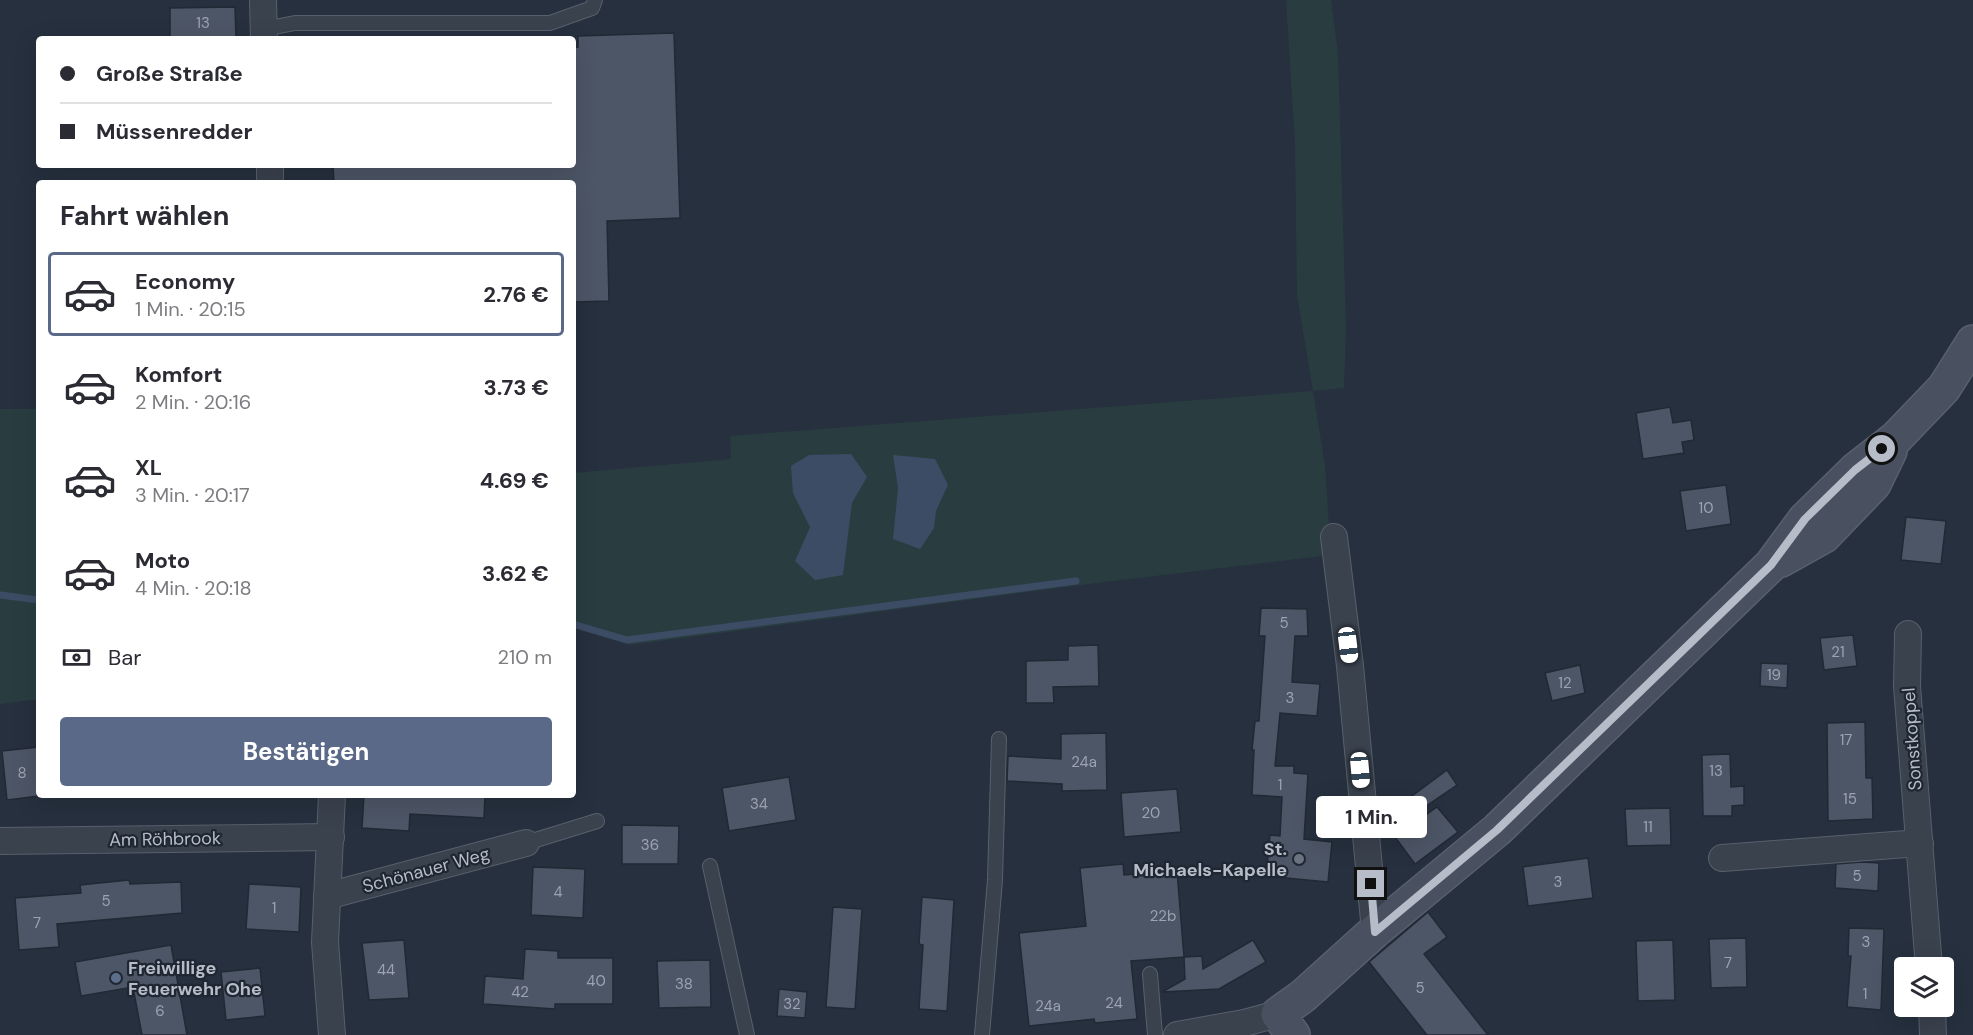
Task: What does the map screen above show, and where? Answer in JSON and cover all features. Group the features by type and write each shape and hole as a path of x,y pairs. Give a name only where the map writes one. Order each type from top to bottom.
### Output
{"street":[{"path":"263,0 264,34"},
{"path":"1177,1035 1244,1023 1286,1024 1303,996 1375,932 1497,830 1771,565 1824,536 1874,483 1896,438 1944,388 1973,342"},
{"path":"1334,537 1350,666 1375,932"},
{"name":"Sonstkoppel","path":"1908,634 1907,686 1928,957"},
{"path":"332,798 325,942 332,1035"},
{"name":"Am Röhbrook","path":"0,841 331,837"},
{"name":"Schönauer Weg","path":"327,896 526,843"},
{"path":"1722,858 1920,843"},
{"path":"1933,1017 1934,1035"}],"lane":[{"path":"264,34 295,23 549,23 592,8 595,0"},
{"path":"982,1035 995,880 999,739"},
{"path":"526,843 597,821"},
{"path":"710,866 747,1035"},
{"path":"1150,974 1155,1035"}],"green space":[{"path":"1286,0 1331,0 1338,53 1346,328 1344,388 1313,391 1297,295 1295,143"},
{"path":"1313,391 1325,466 1331,555 1080,585 630,645 576,629 576,473 731,459 730,436","holes":["894,455 948,485 936,511 894,539 898,488","867,477 852,503 843,575 795,561 810,527"]},
{"path":"0,409 36,409 36,699 0,704"}],"water":[{"path":"851,454 867,477 852,503 843,575 815,580 795,561 810,527 793,493 791,466 809,455"},
{"path":"893,455 935,459 948,485 936,511 934,528 920,549 893,539 898,488"}],"building":[{"path":"235,7 236,36 170,36 170,8"},
{"path":"674,33 680,218 607,221 609,301 576,302 576,180 334,180 333,168 576,168 576,47 578,47 578,36"},
{"path":"1670,407 1673,423 1691,420 1694,440 1682,442 1684,453 1643,459 1636,413"},
{"path":"1726,485 1731,524 1686,531 1680,491"},
{"path":"1906,517 1946,521 1941,564 1901,560"},
{"path":"1261,608 1307,609 1308,636 1295,636 1292,682 1320,684 1317,716 1280,713 1275,766 1294,766 1294,773 1308,774 1304,839 1332,842 1328,882 1266,876 1270,835 1280,836 1282,797 1252,795 1254,750 1252,750 1255,721 1259,721 1265,636 1259,636"},
{"path":"1853,635 1857,666 1824,670 1820,638"},
{"path":"1098,645 1099,686 1053,687 1054,703 1026,703 1026,661 1068,660 1068,646"},
{"path":"1761,663 1788,664 1787,688 1760,686"},
{"path":"1580,665 1585,693 1552,701 1545,673"},
{"path":"1865,722 1866,778 1872,778 1873,819 1828,821 1827,723"},
{"path":"1106,733 1107,790 1062,791 1062,784 1007,781 1008,756 1061,759 1061,734"},
{"path":"36,747 36,796 7,800 2,751"},
{"path":"1730,754 1731,787 1744,786 1744,805 1732,806 1732,816 1703,816 1702,755"},
{"path":"1447,770 1457,785 1413,815 1404,802"},
{"path":"789,777 796,820 729,831 722,788"},
{"path":"1177,789 1181,832 1124,837 1121,793"},
{"path":"364,798 485,798 484,818 410,814 409,831 362,828"},
{"path":"1437,807 1458,832 1415,864 1395,837"},
{"path":"1670,808 1671,845 1627,846 1625,809"},
{"path":"622,825 679,826 678,864 622,864"},
{"path":"1588,858 1593,898 1528,906 1523,867"},
{"path":"1879,863 1878,891 1835,888 1836,864"},
{"path":"1123,864 1124,875 1177,871 1184,957 1131,961 1137,1019 1095,1023 1094,1019 1029,1026 1019,933 1086,926 1080,868"},
{"path":"533,867 585,869 583,918 531,915"},
{"path":"129,880 130,884 181,882 182,913 57,924 59,947 19,950 15,898 81,893 80,885"},
{"path":"249,884 301,887 299,932 246,929"},
{"path":"922,897 954,900 947,1011 919,1009 923,945 919,944"},
{"path":"833,907 862,909 855,1009 826,1007"},
{"path":"1428,912 1447,937 1424,954 1488,1035 1427,1035 1369,962"},
{"path":"1849,928 1884,929 1881,1010 1847,1007 1851,956 1848,956"},
{"path":"1746,938 1747,987 1711,988 1709,939"},
{"path":"404,940 409,998 369,1000 362,943"},
{"path":"1253,940 1266,962 1219,989 1162,992 1185,979 1184,957 1202,956 1203,969"},
{"path":"1673,940 1675,1000 1638,1001 1636,941"},
{"path":"171,945 187,1035 142,1035 133,987 81,996 75,962"},
{"path":"525,949 558,951 558,958 613,958 613,1004 555,1004 555,1009 483,1004 485,976 523,979"},
{"path":"710,960 711,1007 659,1008 657,961"},
{"path":"260,968 265,1016 226,1020 221,972"},
{"path":"779,989 807,992 805,1018 777,1016"}],"waterway":[{"path":"576,625 627,640 1076,581"},
{"path":"0,595 36,600"}],"place":[{"name":"St. Michaels-Kapelle","path":"1299,859"},
{"name":"Freiwillige Feuerwehr Ohe","path":"116,978"}],"route":[{"path":"1371,884 1375,932 1497,830 1771,565 1805,519 1855,470 1882,449"}]}
